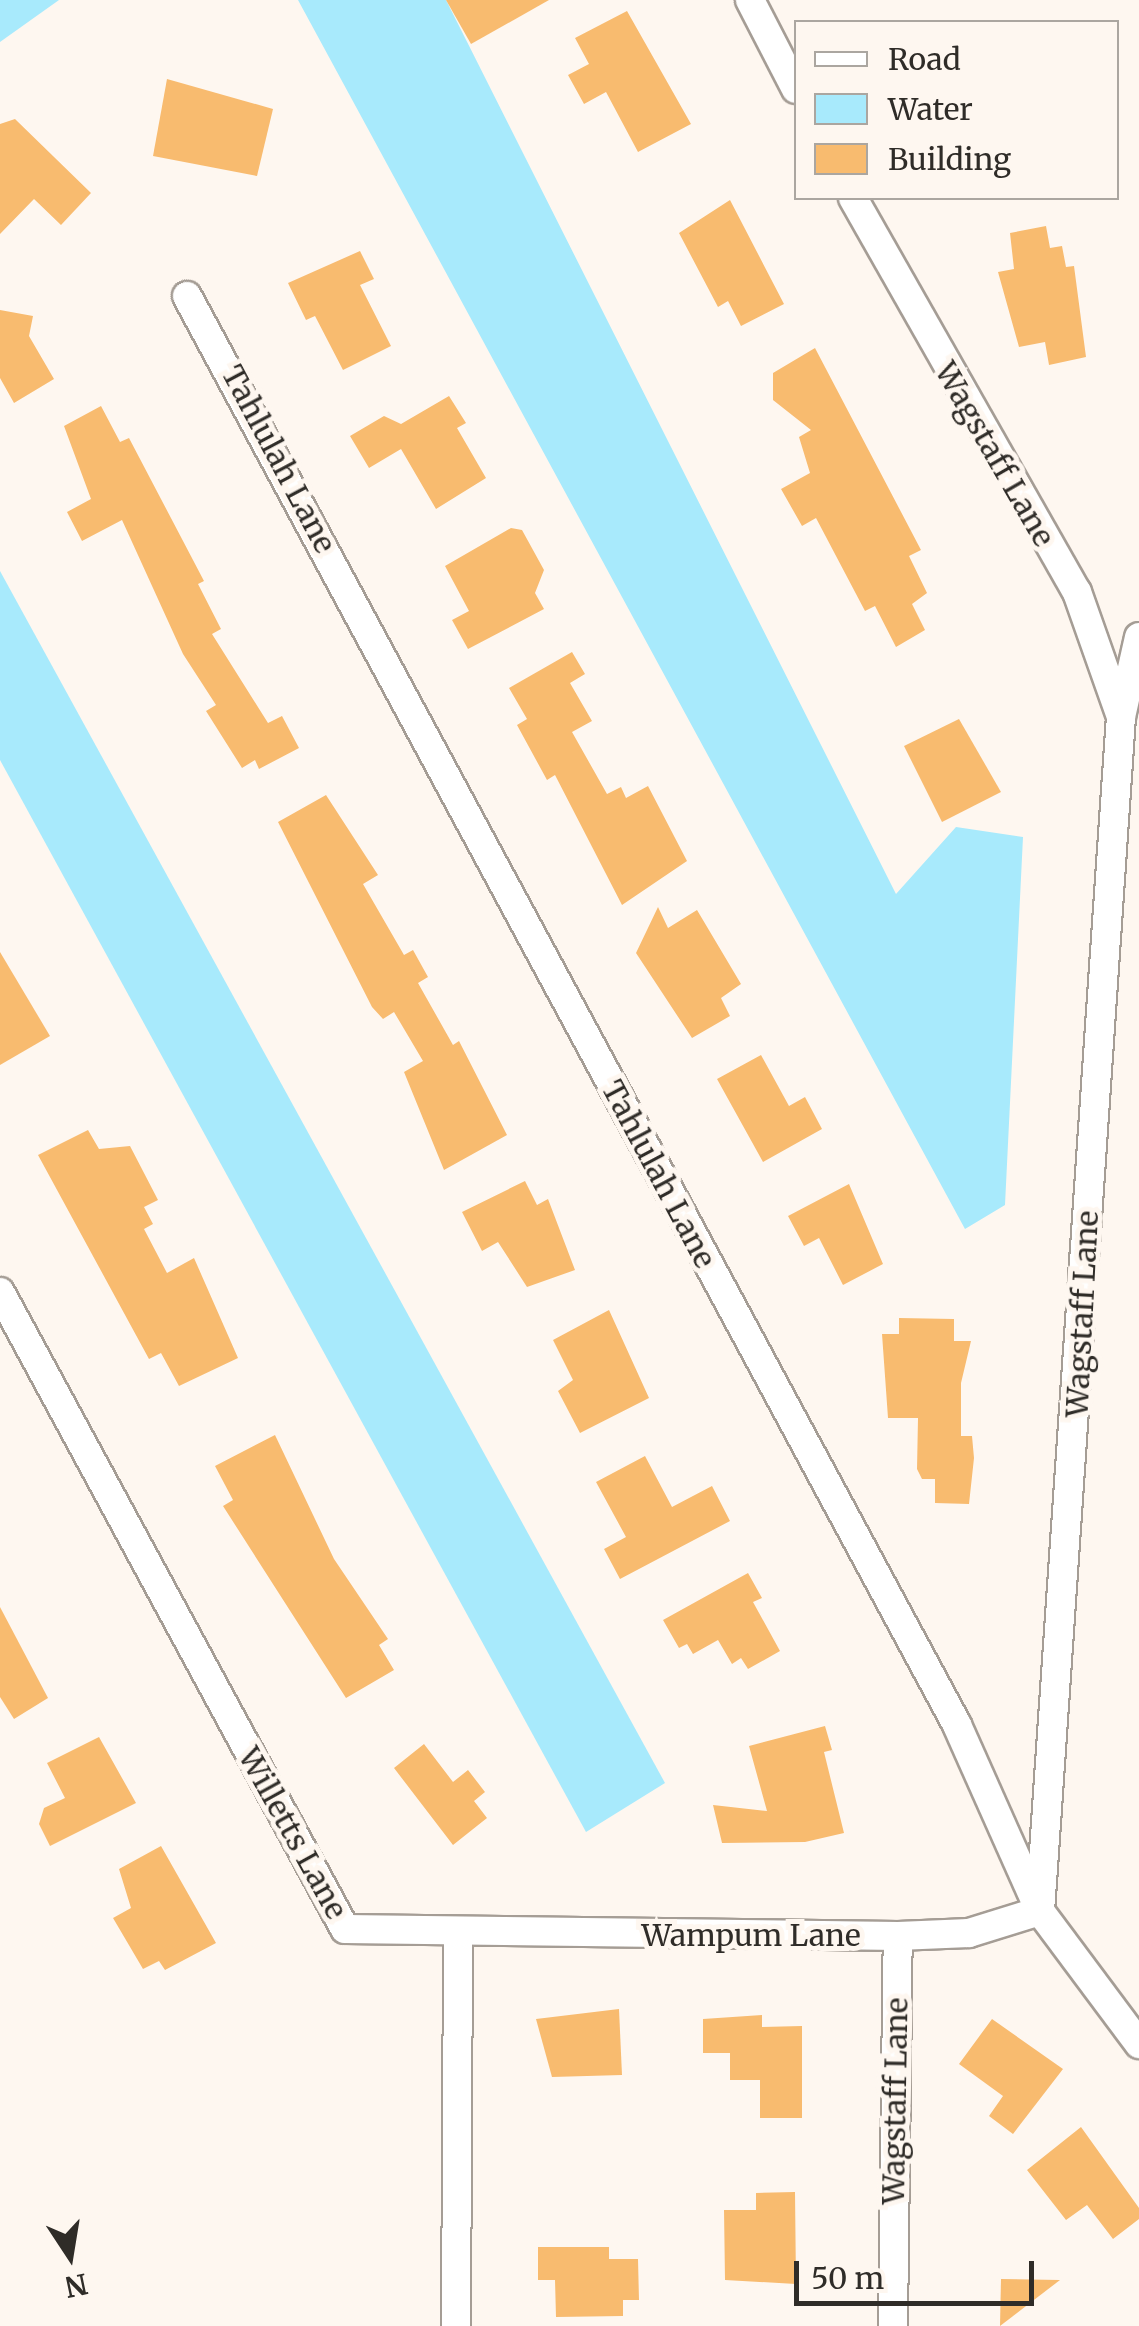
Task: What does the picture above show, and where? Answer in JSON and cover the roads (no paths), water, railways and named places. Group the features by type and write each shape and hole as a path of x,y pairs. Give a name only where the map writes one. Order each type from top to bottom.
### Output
{"street":[{"path":"750,0 794,85"},
{"name":"Wagstaff Lane","path":"854,200 1077,592 1121,717"},
{"name":"Tahlulah Lane","path":"187,296 957,1725 1040,1912 1139,2044"},
{"name":"Wagstaff Lane","path":"1040,1912 1121,717 1139,637"},
{"name":"Willetts Lane","path":"0,1292 345,1929 458,1933"},
{"name":"Wampum Lane","path":"458,1933 898,1936 969,1932 1040,1912"},
{"path":"456,2326 458,1933"},
{"name":"Wagstaff Lane","path":"893,2326 898,1936"}],"water":[{"path":"0,0 59,0 0,42"},
{"path":"298,0 446,0 896,894 956,827 1023,837 1005,1205 965,1229"},
{"path":"0,571 665,1783 586,1832 0,760"}]}
